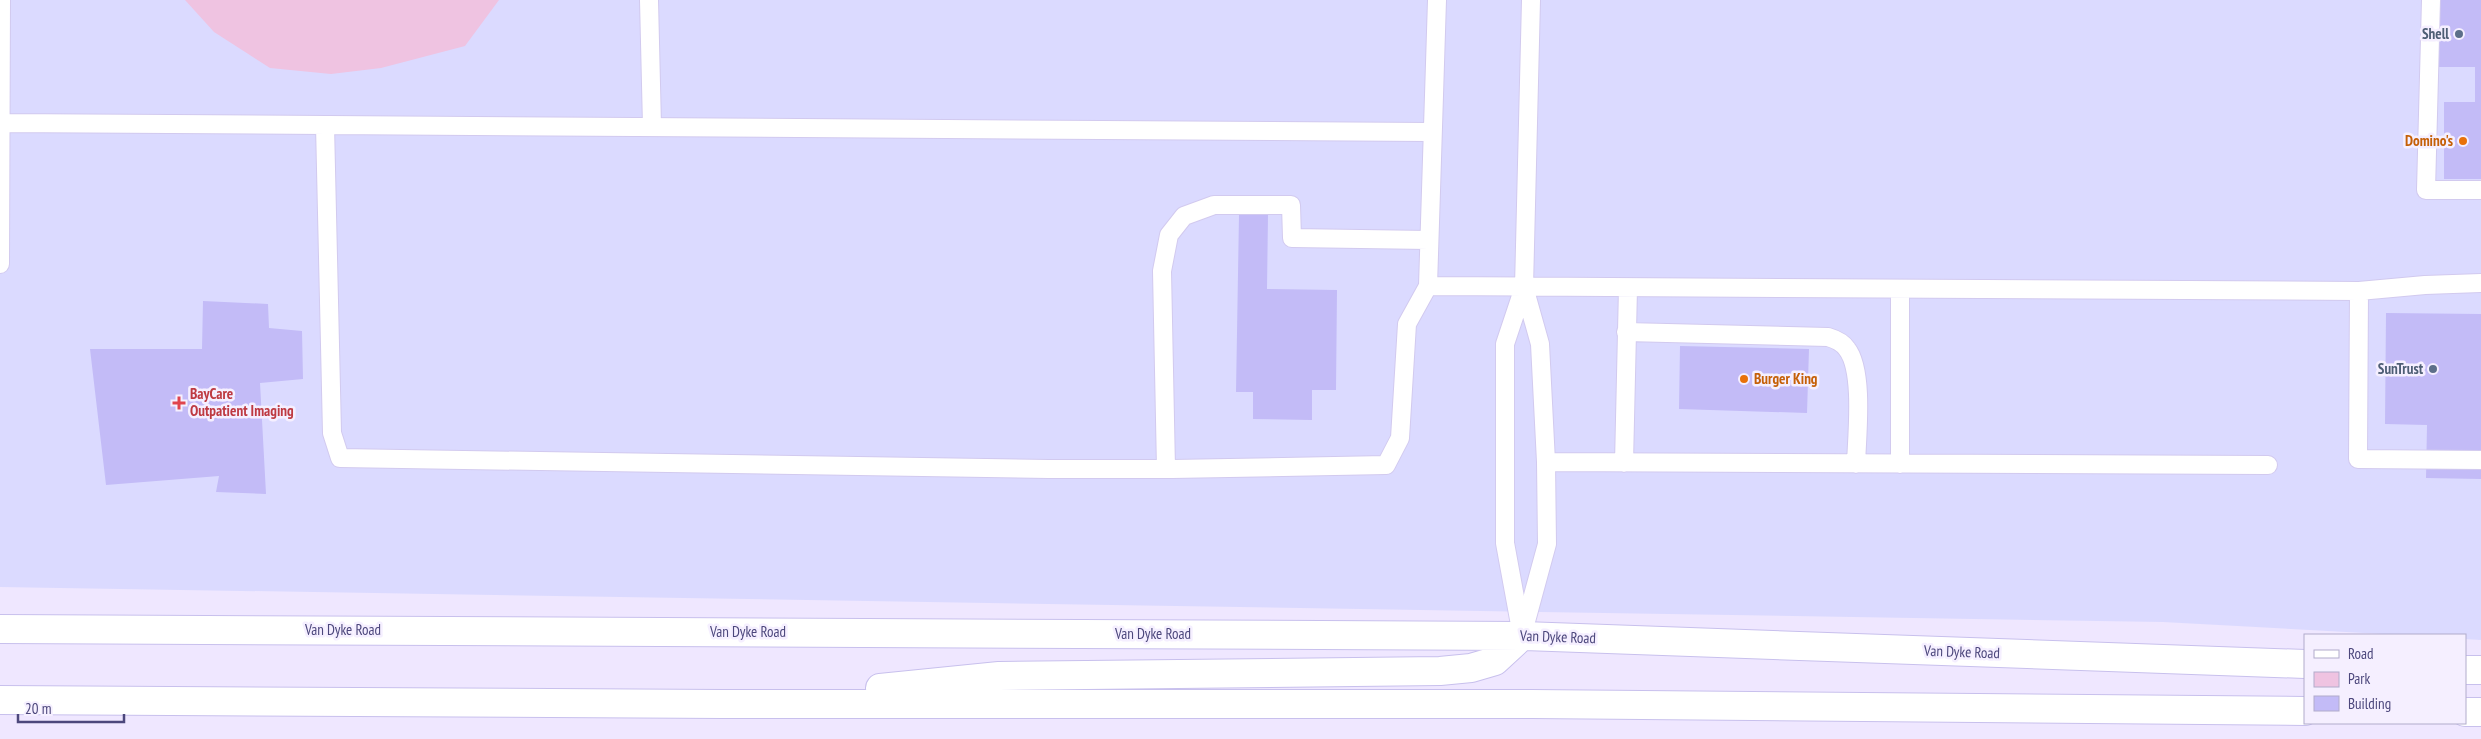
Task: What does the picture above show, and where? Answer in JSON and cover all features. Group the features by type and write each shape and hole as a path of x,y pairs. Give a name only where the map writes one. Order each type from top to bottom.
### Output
{"main road":[{"name":"Van Dyke Road","path":"0,629 1522,636 2304,664"},
{"path":"722,704 1000,676 1440,671 1471,668 1495,662 1522,636"},
{"path":"2466,670 2481,670"},
{"path":"0,700 722,704 1532,704 2304,711"},
{"path":"2466,712 2481,712"}],"lane":[{"path":"0,264 1,0"},
{"path":"649,0 652,126"},
{"path":"325,125 332,433 340,458 1166,469 1386,465 1400,438 1407,324 1428,286 1431,132 1437,0"},
{"path":"1522,636 1505,543 1505,344 1524,287 1531,0"},
{"path":"2431,0 2426,190 2481,190"},
{"path":"1,123 1431,132"},
{"path":"1166,469 1162,271 1169,235 1184,216 1214,205 1291,205 1292,238 1429,240"},
{"path":"1428,286 2359,291 2425,285 2481,283"},
{"path":"1522,636 1546,544 1546,462 1540,344 1524,287"},
{"path":"1624,463 1628,288"},
{"path":"1900,289 1900,464"},
{"path":"2359,291 2358,460 2481,460"},
{"path":"1626,332 1828,336 1836,340 1846,348 1854,360 1858,375 1856,464"},
{"path":"1546,462 2268,465"}],"shaded area":[{"path":"0,0 2481,0 2481,640 2466,639 2466,634 2384,634 2163,622 0,587"}],"green space":[{"path":"185,0 499,0 465,46 381,68 331,74 270,68 214,32"}],"building":[{"path":"2438,0 2481,0 2481,179 2444,179 2444,102 2475,102 2475,67 2437,67"},
{"path":"1239,215 1268,215 1267,289 1337,290 1336,390 1312,390 1312,420 1253,419 1253,392 1236,392"},
{"path":"203,301 268,304 269,328 302,331 303,379 260,383 266,494 216,492 219,476 106,485 90,349 202,349"},
{"name":"SunTrust","path":"2386,313 2481,314 2481,479 2426,478 2427,425 2385,424"},
{"name":"Burger King","path":"1680,346 1809,349 1807,413 1679,409"}],"place":[{"name":"Shell","path":"2459,34"},
{"name":"Domino's","path":"2463,141"},
{"name":"SunTrust","path":"2433,369"},
{"name":"Burger King","path":"1744,379"},
{"name":"BayCare Outpatient Imaging","path":"179,403"}]}
